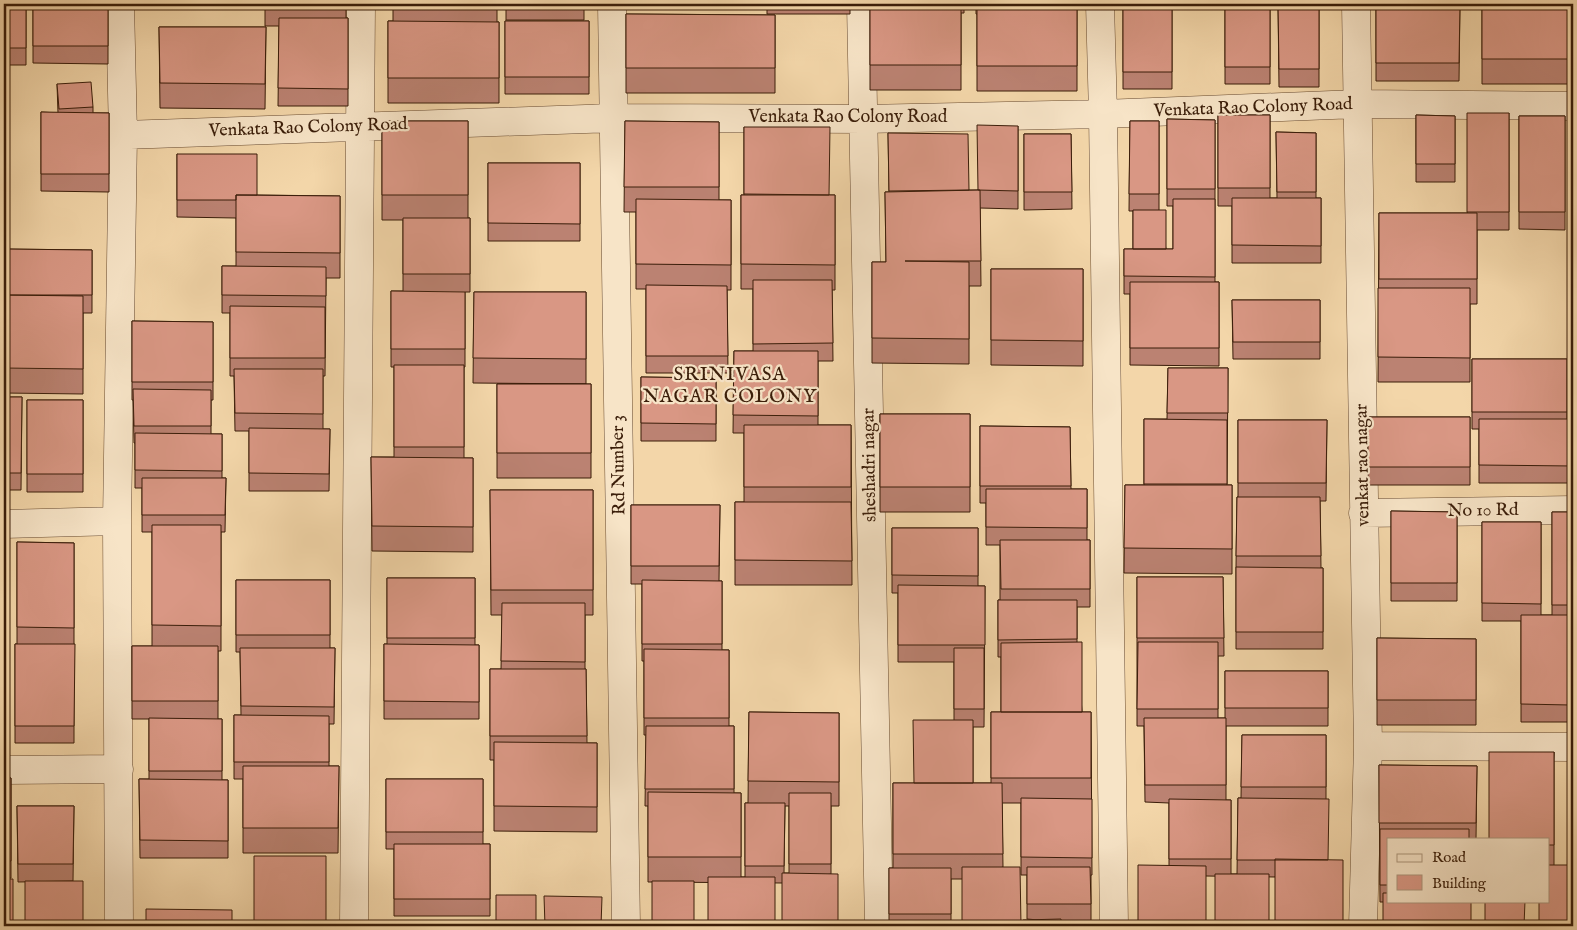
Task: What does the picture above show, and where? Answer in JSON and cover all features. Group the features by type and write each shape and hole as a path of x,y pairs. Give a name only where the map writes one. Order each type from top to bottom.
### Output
{"street":[{"path":"119,926 117,521 123,135 120,4"},
{"path":"354,926 361,4"},
{"name":"Rd Number 3","path":"612,4 626,926"},
{"name":"sheshadri nagar","path":"861,4 879,926"},
{"path":"1100,4 1114,926"},
{"name":"venkat rao nagar","path":"1356,4 1368,746 1363,926"},
{"name":"Venkata Rao Colony Road","path":"123,135 614,118 864,119 1103,114 1357,104 1573,106"},
{"name":"No 10 Rd","path":"1364,513 1573,510"},
{"path":"4,524 117,521"},
{"path":"1368,746 1573,747"},
{"path":"4,770 119,769"}],"building":[{"path":"4,4 26,4 26,48 4,48"},
{"path":"33,4 108,4 108,46 33,46"},
{"path":"265,4 346,4 346,9 265,8"},
{"path":"870,4 961,4 961,65 870,65"},
{"path":"977,4 1077,4 1077,66 977,66"},
{"path":"1123,4 1172,4 1172,72 1123,72"},
{"path":"1225,4 1270,4 1270,67 1225,67"},
{"path":"1278,4 1319,4 1319,69 1279,69"},
{"path":"1376,4 1460,4 1459,63 1376,63"},
{"path":"1482,4 1573,4 1573,59 1482,59"},
{"path":"626,14 775,15 775,68 626,68"},
{"path":"279,18 348,18 348,89 278,88"},
{"path":"388,21 499,22 499,78 388,78"},
{"path":"505,21 589,21 589,77 505,77"},
{"path":"159,27 266,27 265,84 160,83"},
{"path":"91,82 93,107 59,109 57,84"},
{"path":"41,112 109,113 109,174 41,174"},
{"path":"1467,113 1509,113 1509,212 1467,212"},
{"path":"1218,115 1270,115 1270,188 1218,188"},
{"path":"1416,115 1455,116 1455,164 1416,164"},
{"path":"1519,116 1565,116 1565,212 1519,212"},
{"path":"1167,119 1215,120 1215,189 1167,189"},
{"path":"382,121 468,121 468,195 382,195"},
{"path":"625,121 719,122 719,187 624,187"},
{"path":"1130,121 1159,121 1159,194 1129,194"},
{"path":"977,125 1018,126 1018,191 978,190"},
{"path":"744,127 830,127 829,195 744,194"},
{"path":"1276,132 1316,133 1316,192 1277,192"},
{"path":"888,133 968,134 969,190 889,191"},
{"path":"1024,134 1071,134 1072,192 1024,192"},
{"path":"177,154 257,154 257,195 236,195 236,200 177,200"},
{"path":"488,163 580,163 580,224 488,223"},
{"path":"980,190 981,261 905,261 969,262 969,339 872,338 872,262 886,262 885,192"},
{"path":"236,195 340,196 340,253 236,252"},
{"path":"741,195 835,195 835,265 741,264"},
{"path":"1232,198 1321,198 1321,246 1232,245"},
{"path":"636,199 731,200 731,265 636,264"},
{"path":"1173,199 1215,199 1215,277 1124,276 1124,249 1173,249"},
{"path":"1133,210 1166,210 1166,249 1133,249"},
{"path":"1379,213 1477,213 1477,279 1379,279"},
{"path":"403,218 470,218 470,274 403,274"},
{"path":"4,249 92,250 92,295 4,295"},
{"path":"222,266 326,267 326,296 222,295"},
{"path":"991,269 1083,269 1083,341 991,340"},
{"path":"753,280 832,280 833,343 753,344"},
{"path":"1130,282 1219,282 1219,348 1130,348"},
{"path":"646,285 727,286 728,356 646,356"},
{"path":"1378,288 1470,288 1470,358 1378,357"},
{"path":"391,291 465,292 465,349 391,349"},
{"path":"474,292 586,292 586,359 473,358"},
{"path":"4,295 83,296 83,369 4,368"},
{"path":"1232,300 1320,300 1320,342 1233,342"},
{"path":"230,306 325,307 325,358 230,358"},
{"path":"132,321 213,322 213,382 132,382"},
{"path":"734,351 818,351 818,416 733,415"},
{"path":"1472,359 1567,359 1567,412 1472,412"},
{"path":"394,365 464,365 464,447 394,447"},
{"path":"1168,368 1228,368 1228,413 1167,413"},
{"path":"234,369 323,369 323,414 235,413"},
{"path":"641,377 716,378 716,424 641,423"},
{"path":"497,384 591,384 591,453 497,453"},
{"path":"133,389 211,390 211,426 134,426"},
{"path":"4,397 22,397 21,473 4,473"},
{"path":"27,400 83,400 83,474 27,474"},
{"path":"880,414 970,414 970,487 880,487"},
{"path":"1368,417 1470,417 1470,467 1368,467"},
{"path":"1144,419 1227,420 1227,484 1144,484"},
{"path":"1479,419 1573,419 1573,466 1479,465"},
{"path":"1238,420 1327,420 1326,483 1238,483"},
{"path":"744,425 851,425 851,487 744,487"},
{"path":"980,426 1070,427 1071,486 980,486"},
{"path":"249,428 330,429 329,474 249,473"},
{"path":"135,433 222,434 222,471 135,470"},
{"path":"371,457 473,458 473,527 372,526"},
{"path":"142,478 226,478 225,515 142,515"},
{"path":"1125,485 1232,485 1232,549 1124,548"},
{"path":"986,489 1087,489 1087,528 986,527"},
{"path":"490,490 593,490 593,590 491,590"},
{"path":"1237,497 1320,497 1321,556 1236,556"},
{"path":"735,502 851,502 852,561 735,560"},
{"path":"631,505 720,505 719,566 631,566"},
{"path":"1391,511 1457,512 1457,583 1391,583"},
{"path":"1552,512 1573,512 1573,605 1552,605"},
{"path":"1482,522 1541,522 1541,604 1482,603"},
{"path":"152,525 221,525 221,626 152,625"},
{"path":"892,528 978,528 978,576 892,575"},
{"path":"1000,540 1090,540 1090,589 1001,589"},
{"path":"17,542 74,543 74,628 17,627"},
{"path":"5,549 6,625 4,625"},
{"path":"1236,567 1323,568 1323,632 1236,632"},
{"path":"1137,577 1223,577 1224,638 1137,638"},
{"path":"387,578 475,578 475,638 387,638"},
{"path":"236,580 330,580 330,635 236,635"},
{"path":"642,580 722,581 722,644 642,644"},
{"path":"898,585 985,586 985,645 898,645"},
{"path":"998,600 1077,600 1077,639 998,640"},
{"path":"502,603 585,603 585,662 501,661"},
{"path":"1521,615 1570,615 1570,705 1521,704"},
{"path":"1377,638 1476,639 1476,700 1377,700"},
{"path":"5,639 5,730 4,730"},
{"path":"1082,642 1082,712 1001,712 1001,643"},
{"path":"1138,642 1218,642 1218,709 1137,709"},
{"path":"15,644 75,644 74,726 15,726"},
{"path":"384,644 479,645 479,702 384,701"},
{"path":"132,646 218,646 218,701 132,701"},
{"path":"240,648 335,648 334,707 241,706"},
{"path":"954,648 984,648 984,709 954,709"},
{"path":"644,649 729,650 729,718 644,718"},
{"path":"490,669 586,669 587,736 490,736"},
{"path":"1225,671 1328,671 1328,708 1225,708"},
{"path":"749,712 839,713 839,782 748,781"},
{"path":"991,712 1091,712 1091,778 991,778"},
{"path":"234,715 329,716 329,762 234,762"},
{"path":"149,718 222,719 222,771 149,771"},
{"path":"1144,718 1226,718 1226,785 1145,785"},
{"path":"913,720 973,720 973,783 914,783"},
{"path":"646,726 734,726 734,789 645,789"},
{"path":"1242,735 1326,735 1326,787 1241,787"},
{"path":"494,742 597,743 597,807 494,806"},
{"path":"1489,752 1554,752 1554,845 1550,845 1550,838 1489,838"},
{"path":"1379,765 1477,766 1476,823 1379,823"},
{"path":"243,766 339,766 338,828 243,828"},
{"path":"4,778 11,778 11,861 4,861"},
{"path":"139,779 228,780 228,841 140,840"},
{"path":"386,779 483,779 483,832 386,832"},
{"path":"893,783 1002,783 1003,854 893,854"},
{"path":"648,792 741,793 741,857 648,857"},
{"path":"789,793 831,793 831,864 789,864"},
{"path":"1021,798 1092,799 1092,858 1021,857"},
{"path":"1238,798 1329,799 1328,860 1237,860"},
{"path":"1169,799 1231,800 1231,859 1169,859"},
{"path":"745,803 785,803 784,866 745,866"},
{"path":"17,806 74,806 73,864 18,864"},
{"path":"1380,829 1469,829 1469,838 1387,838 1387,885 1380,885"},
{"path":"394,844 490,844 490,899 394,899"},
{"path":"254,856 326,856 326,926 254,926"},
{"path":"1275,859 1343,860 1343,926 1275,926"},
{"path":"1138,865 1206,866 1206,926 1138,926"},
{"path":"1550,865 1573,865 1573,926 1539,926 1539,902 1550,902"},
{"path":"962,867 1020,867 1021,926 962,926"},
{"path":"1027,867 1090,867 1091,904 1027,904"},
{"path":"889,868 951,868 951,914 889,914"},
{"path":"782,873 838,874 838,926 782,926"},
{"path":"1215,874 1269,874 1269,926 1215,926"},
{"path":"708,877 775,877 775,926 708,926"},
{"path":"4,879 13,879 13,926 4,926"},
{"path":"25,881 83,881 83,926 25,926"},
{"path":"652,881 694,881 694,926 652,926"},
{"path":"1383,893 1387,893 1387,902 1471,902 1471,926 1383,926"},
{"path":"496,895 536,895 536,926 496,926"},
{"path":"544,896 602,897 601,926 545,926"},
{"path":"1485,902 1525,902 1524,926 1485,926"},
{"path":"146,909 232,910 232,926 146,926"},
{"path":"1061,919 1061,926 1023,926 1023,920"},
{"path":"890,925 940,926 890,926"}],"district":[{"name":"SRINIVASA NAGAR COLONY","path":"730,386"}]}
